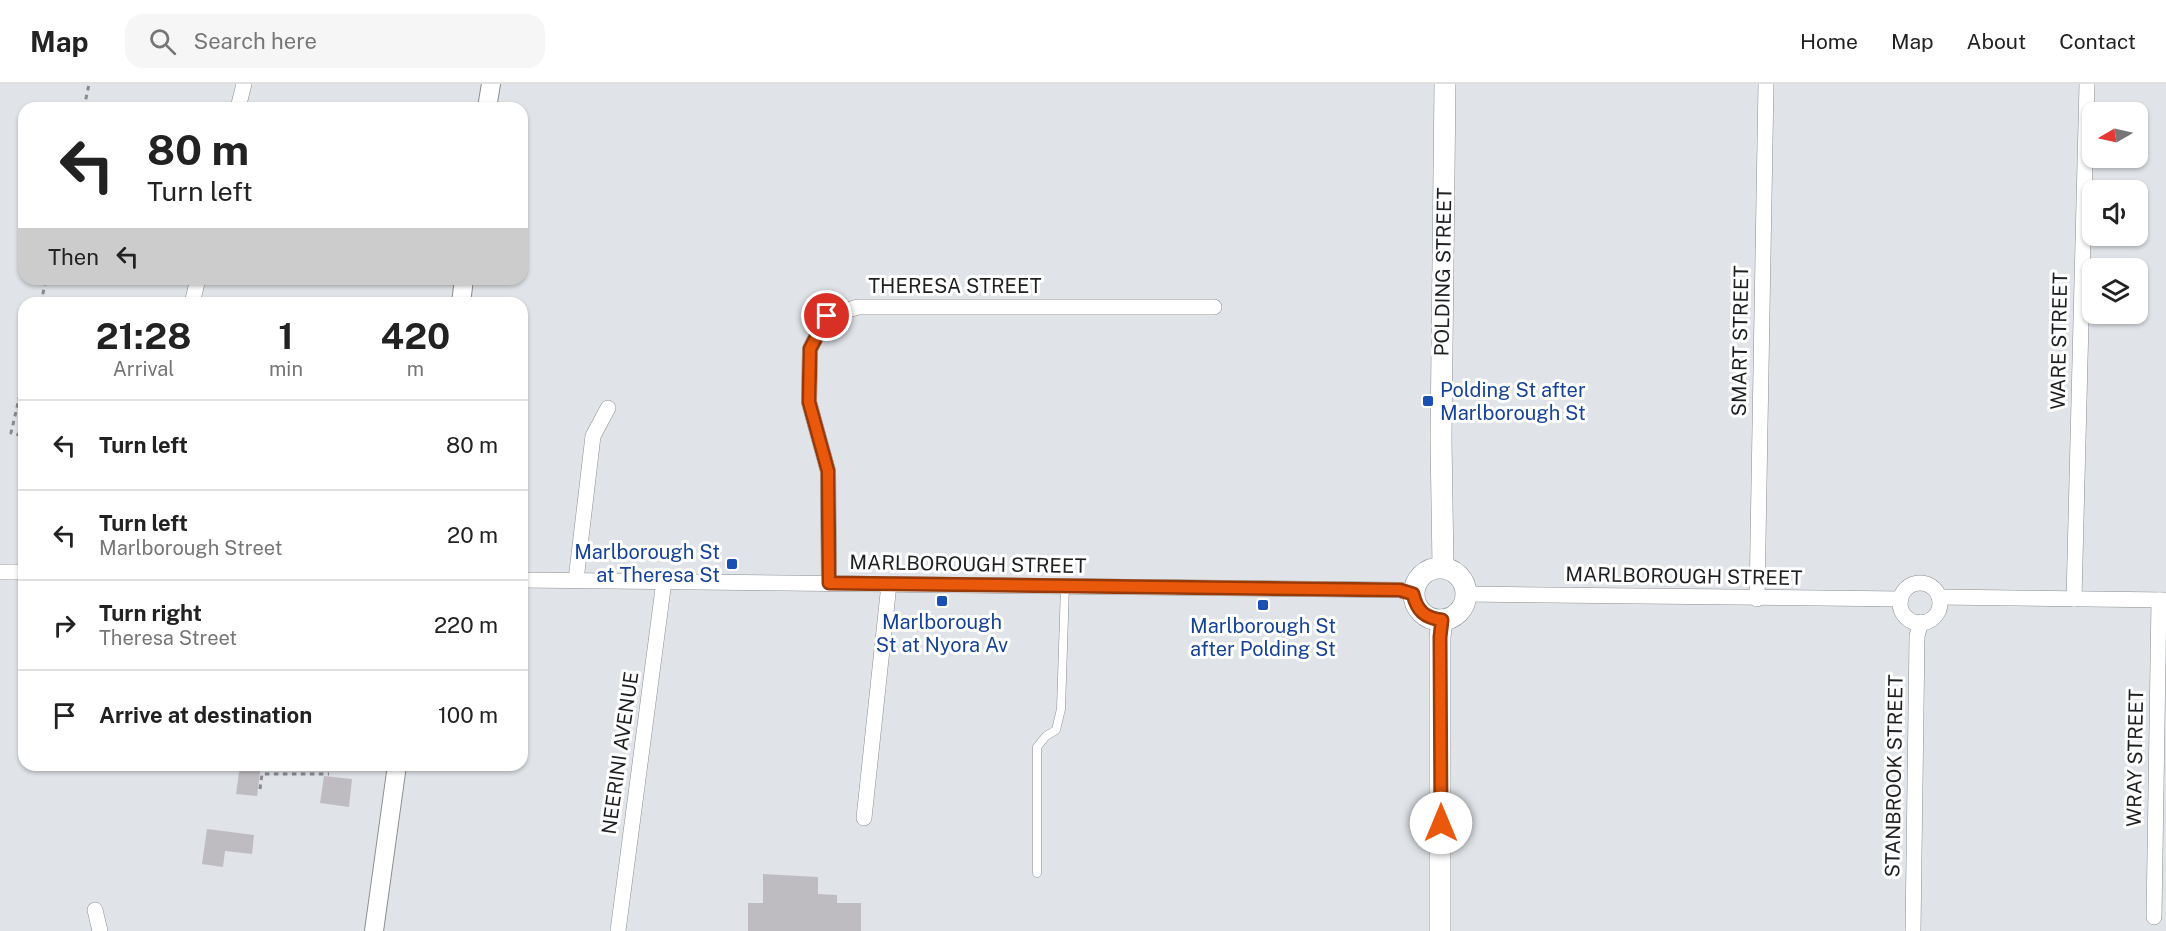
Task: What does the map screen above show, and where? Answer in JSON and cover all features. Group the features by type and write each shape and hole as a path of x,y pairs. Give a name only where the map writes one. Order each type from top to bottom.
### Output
{"main road":[{"name":"POLDING STREET","path":"1443,567 1441,439 1445,84"},
{"path":"1443,567 1460,576 1466,594 1460,612 1442,620 1432,619 1422,614 1413,594 1422,574 1432,568 1443,567"},
{"path":"1440,931 1440,637 1442,620"}],"street":[{"path":"240,102 244,84"},
{"path":"489,102 491,84"},
{"name":"SMART STREET","path":"1757,599 1766,84"},
{"name":"WARE STREET","path":"2074,599 2087,84"},
{"name":"THERESA STREET","path":"829,583 828,471 809,402 810,349 827,316 858,307 1214,308"},
{"path":"576,580 593,435 608,408"},
{"path":"0,572 18,572"},
{"name":"MARLBOROUGH STREET","path":"528,580 1400,590 1413,594"},
{"name":"NEERINI AVENUE","path":"618,931 664,581"},
{"path":"1919,583 1931,587 1939,597 1936,614 1921,622 1905,616 1900,599 1907,588 1919,583"},
{"path":"864,818 889,584"},
{"name":"MARLBOROUGH STREET","path":"1466,594 1900,599"},
{"path":"1939,597 2162,600"},
{"name":"WRAY STREET","path":"2154,916 2162,600"},
{"name":"STANBROOK STREET","path":"1913,931 1917,636 1921,622"},
{"path":"374,931 396,771"},
{"path":"95,910 100,931"}],"lane":[{"path":"1037,873 1037,747 1046,736 1056,730 1061,709 1065,586"}],"path":[{"path":"85,102 89,84"},
{"path":"18,403 11,433 18,435"},
{"path":"260,789 262,774 329,774"}],"building":[{"path":"239,771 260,771 257,796 236,794"},
{"path":"324,776 352,779 349,807 320,803"},
{"path":"207,829 254,835 252,854 225,851 223,867 202,864"},
{"path":"763,874 818,877 818,894 837,895 837,903 861,903 861,931 748,931 748,903 763,903"}],"place":[{"name":"Polding St after Marlborough St","path":"1428,401"},
{"name":"Marlborough St at Theresa St","path":"732,564"},
{"name":"Marlborough St at Nyora Av","path":"942,601"},
{"name":"Marlborough St after Polding St","path":"1263,605"}],"route":[{"path":"827,316 810,349 809,402 828,471 829,583 1400,590 1413,594 1422,614 1432,619 1442,620 1440,637 1441,823"}]}
